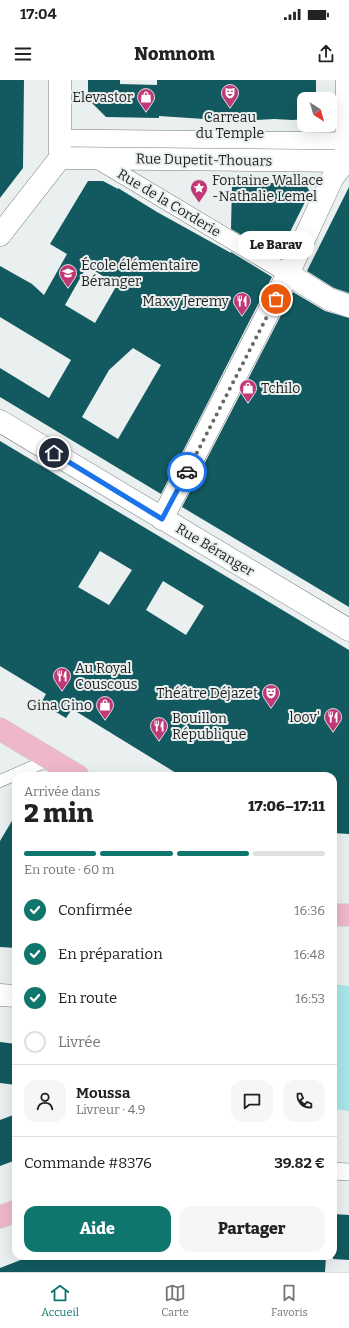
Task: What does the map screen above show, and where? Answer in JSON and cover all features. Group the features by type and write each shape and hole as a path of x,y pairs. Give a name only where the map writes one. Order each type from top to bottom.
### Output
{"main road":[{"path":"0,729 72,772"},
{"path":"337,915 349,915"},
{"path":"0,1217 12,1212"}],"street":[{"path":"0,235 60,148 60,80"},
{"path":"162,519 288,274 333,177 347,155 347,80"},
{"name":"Rue Dupetit-Thouars","path":"60,148 347,155"},
{"name":"Rue Dupetit-Thouars","path":"60,148 94,158 347,155"},
{"name":"Rue de la Corderie","path":"94,158 329,299 349,306"},
{"name":"Rue Béranger","path":"0,421 349,630"},
{"path":"0,995 12,996"},
{"path":"337,1170 349,1172"}],"lane":[{"path":"21,772 51,759"},
{"path":"0,781 12,776"}],"shaded area":[{"path":"337,984 349,986 349,1111 337,1110"}],"building":[{"path":"0,80 24,80 23,168 0,198"},
{"name":"Carreau du Temple","path":"88,80 120,80 120,84 157,85 157,80 316,80 316,92 297,92 297,120 293,120 256,120 227,117 204,119 159,116 159,118 106,117 88,99"},
{"path":"88,181 103,181 231,252 272,277 161,494 0,397 0,368 49,398 71,360 0,317 0,266 32,284 44,295 67,254 50,244","holes":["87,266 117,285 95,323 65,305","133,348 161,365 118,439 82,417 109,370"]},
{"path":"232,183 305,183 310,192 278,256 231,229"},
{"path":"349,187 349,293 334,288 307,271"},
{"path":"293,292 325,311 349,318 349,607 182,507"},
{"path":"0,441 349,650 349,834 337,833 337,772 174,772 72,709 66,718 41,703 46,694 0,666","holes":["100,551 132,570 109,605 78,587","163,581 204,606 186,635 146,610"]},
{"path":"12,821 12,948 0,947 0,841"},
{"path":"0,1042 12,1044 12,1084 0,1083"},
{"path":"12,1116 12,1162 0,1166 0,1120"},
{"path":"337,1214 349,1215 349,1260 337,1259"},
{"path":"21,1260 326,1260 325,1272 0,1272 0,1268"}],"way so far":[{"path":"187,472 276,299"}],"place":[{"name":"Carreau du Temple","path":"230,108"},
{"name":"Elevastor","path":"146,112"},
{"name":"Fontaine Wallace -Nathalie Lemel","path":"199,203"},
{"name":"École élémentaire Béranger","path":"68,288"},
{"name":"Le Barav","path":"276,299"},
{"name":"Max y Jeremy","path":"242,316"},
{"name":"Tchilo","path":"248,403"},
{"name":"Au Royal Couscous","path":"62,691"},
{"name":"Théâtre Déjazet","path":"271,708"},
{"name":"Gina Gino","path":"105,720"},
{"name":"loov'","path":"333,732"},
{"name":"Bouillon République","path":"159,741"}],"route":[{"path":"54,453 162,519 187,472"}]}
